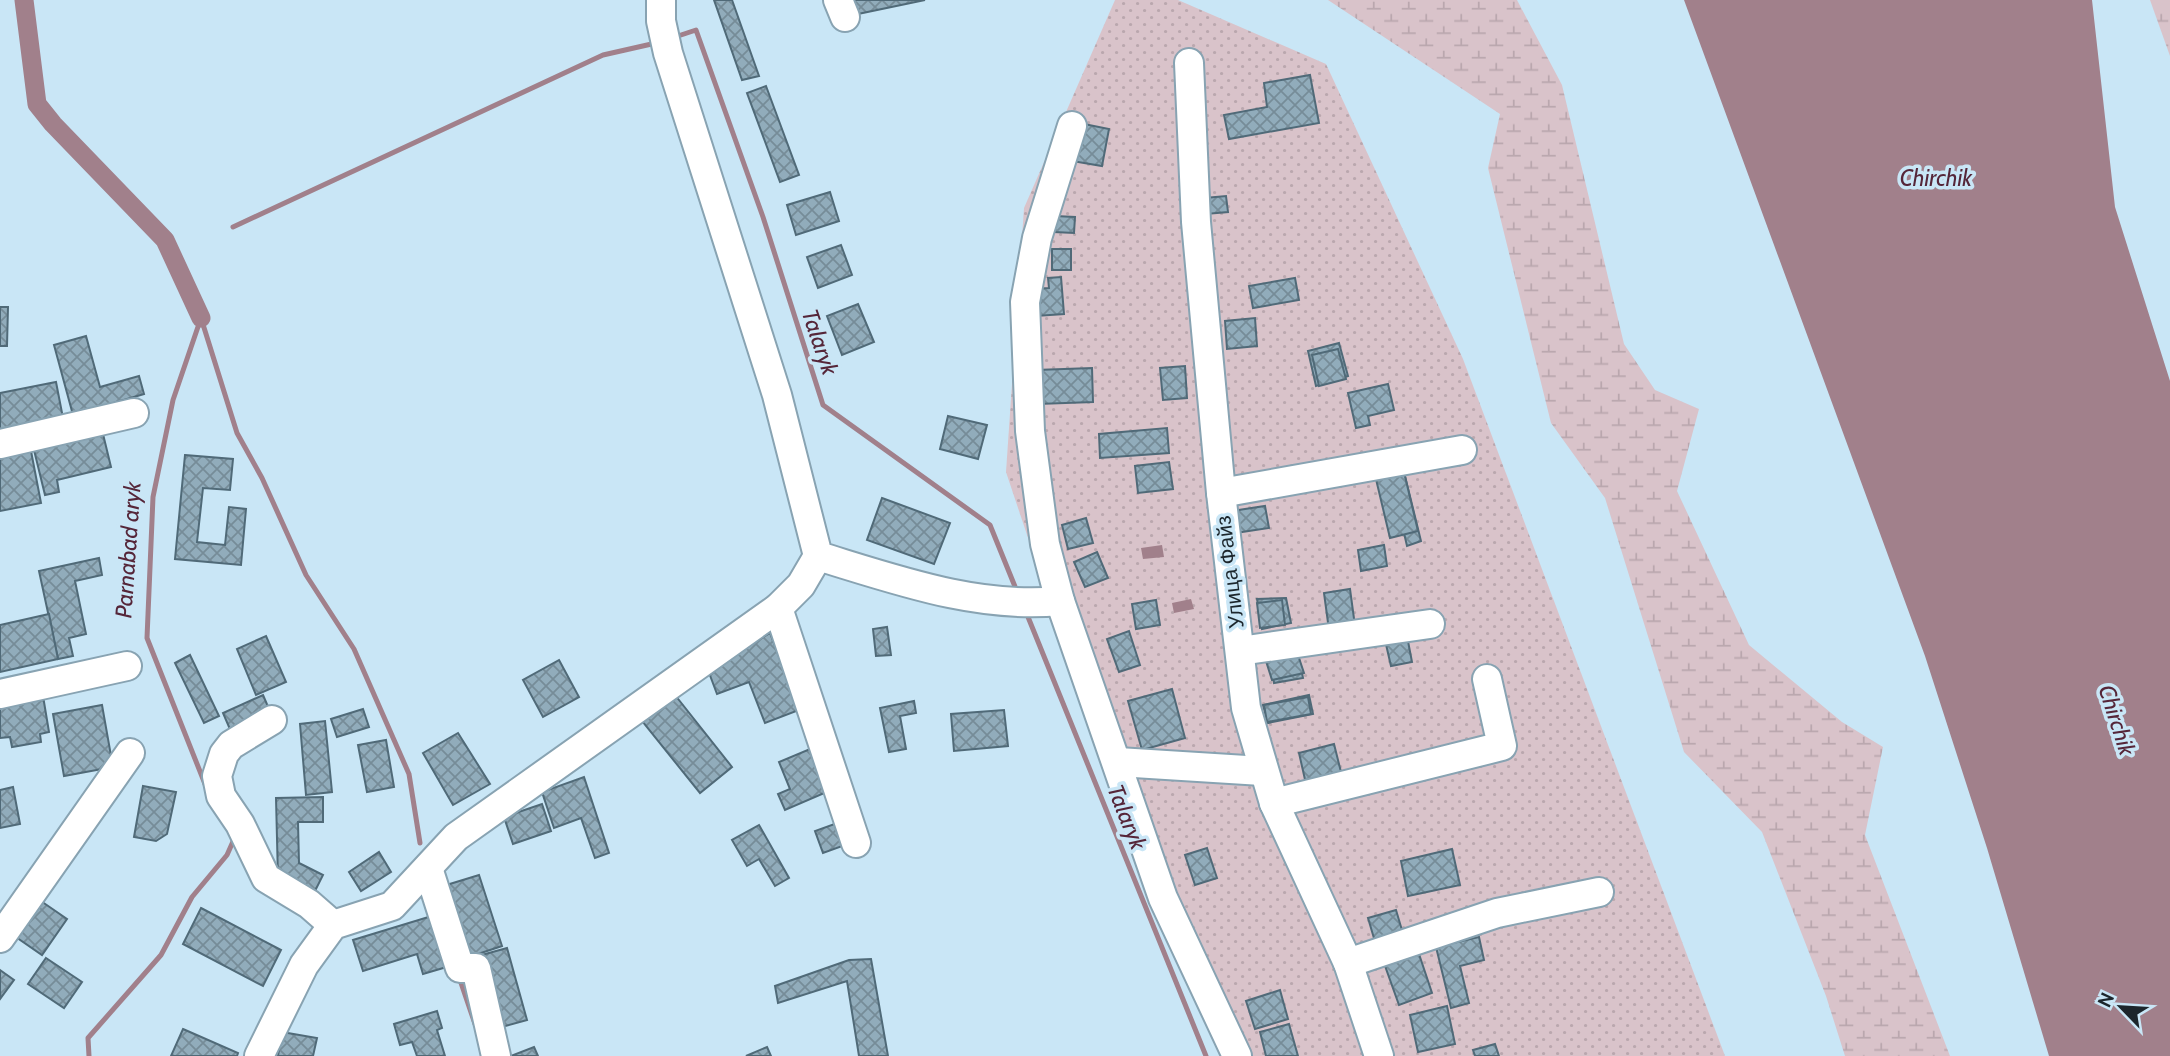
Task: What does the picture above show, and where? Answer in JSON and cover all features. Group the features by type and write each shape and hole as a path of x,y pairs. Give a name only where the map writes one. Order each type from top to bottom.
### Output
{"street":[{"path":"258,1056 304,965 333,925 392,906 456,837 778,608 801,585 818,556 777,395 668,53 661,10"},
{"name":"Улица Файз","path":"1189,63 1196,222 1221,493 1246,708 1262,771 1274,803 1348,963 1379,1056"},
{"path":"1072,126 1037,238 1025,302 1025,367 1030,431 1045,544 1037,602 1118,762 1163,898 1237,1056"},
{"path":"0,444 134,413"},
{"path":"1221,493 1462,450"},
{"path":"818,556 949,595 1037,602"},
{"path":"778,608 856,843"},
{"path":"1240,651 1430,624"},
{"path":"0,694 127,666"},
{"path":"1274,803 1502,746 1487,680"},
{"path":"272,720 230,744 217,776 221,796 240,824 266,878 309,904 333,925"},
{"path":"0,938 12,903 130,752"},
{"path":"1118,762 1262,771"},
{"path":"428,868 460,968 476,968 496,1056"},
{"path":"1348,963 1497,914 1599,892"}],"green space":[{"path":"1115,0 1178,0 1326,64 1463,359 1725,1056 1222,1056 1107,774 1006,472 1024,208"},
{"path":"1328,0 1517,0 1562,85 1624,344 1655,390 1699,409 1677,491 1749,645 1842,722 1883,747 1865,835 1950,1056 1845,1056 1826,996 1762,832 1684,752 1605,498 1551,423 1488,168 1500,114"},
{"path":"2150,0 2170,0 2170,56"}],"water":[{"name":"Chirchik","path":"1684,0 2092,0 2115,207 2170,381 2170,1056 2049,1056 1987,848 1925,656"},
{"path":"1162,545 1164,557 1143,559 1141,548"},
{"path":"1191,599 1194,609 1174,613 1172,603"}],"building":[{"path":"714,0 732,0 759,76 742,80"},
{"path":"850,0 925,0 853,15"},
{"path":"1310,75 1319,123 1229,139 1224,115 1267,107 1264,83"},
{"path":"766,86 799,175 780,182 747,93"},
{"path":"1079,123 1109,129 1102,166 1072,161"},
{"path":"830,192 839,221 796,235 787,205"},
{"path":"1226,196 1228,212 1206,214 1205,198"},
{"path":"1055,216 1075,217 1074,233 1054,232"},
{"path":"841,245 852,275 818,288 807,257"},
{"path":"1052,249 1071,249 1071,270 1052,270"},
{"path":"1061,277 1064,314 1036,316 1034,289 1049,288 1048,278"},
{"path":"1295,278 1299,300 1253,308 1249,286"},
{"path":"858,304 874,342 842,355 827,316"},
{"path":"0,307 8,307 7,346 0,346"},
{"path":"1255,318 1257,346 1227,349 1225,321"},
{"path":"86,336 100,387 139,376 144,394 73,415 54,345"},
{"path":"1339,343 1348,376 1316,386 1308,351"},
{"path":"1338,349 1346,379 1319,386 1312,355"},
{"path":"1185,366 1187,398 1163,400 1160,368"},
{"path":"1092,368 1093,402 1038,404 1036,370"},
{"path":"56,382 63,418 0,430 0,393"},
{"path":"1388,384 1394,410 1368,416 1370,425 1356,428 1348,393"},
{"path":"948,416 987,425 978,459 940,449"},
{"path":"1167,428 1169,453 1100,458 1099,434"},
{"path":"103,434 111,467 57,480 59,492 45,495 34,450"},
{"path":"31,451 41,503 0,511 0,457"},
{"path":"185,455 233,459 230,490 203,488 197,542 225,545 229,507 246,509 241,565 175,559"},
{"path":"1169,462 1173,489 1138,493 1135,466"},
{"path":"1403,468 1421,541 1407,546 1390,473"},
{"path":"1403,468 1418,531 1390,538 1375,475"},
{"path":"882,498 950,523 934,564 867,540"},
{"path":"1265,506 1269,528 1235,533 1232,511"},
{"path":"1086,518 1093,543 1068,549 1062,525"},
{"path":"1384,545 1387,566 1361,571 1358,550"},
{"path":"1097,552 1108,578 1085,587 1074,562"},
{"path":"99,558 102,575 75,581 86,634 69,638 73,656 58,659 39,571"},
{"path":"1350,589 1355,626 1329,630 1324,593"},
{"path":"1286,598 1291,623 1262,629 1257,599"},
{"path":"1156,600 1160,625 1136,629 1132,604"},
{"path":"1282,600 1285,625 1260,628 1257,603"},
{"path":"49,614 58,659 0,672 0,625"},
{"path":"887,627 891,655 876,656 873,629"},
{"path":"1129,631 1140,665 1119,672 1107,639"},
{"path":"770,633 799,710 765,723 749,682 717,694 708,670"},
{"path":"266,636 286,682 256,695 237,649"},
{"path":"1407,636 1412,662 1391,666 1385,640"},
{"path":"1298,654 1303,678 1274,683 1270,660"},
{"path":"190,655 219,716 204,723 175,663"},
{"path":"1298,655 1304,673 1272,680 1266,661"},
{"path":"559,660 579,697 543,717 523,680"},
{"path":"1172,689 1185,738 1142,750 1128,701"},
{"path":"263,695 272,716 232,734 223,713"},
{"path":"675,695 732,767 700,793 642,721"},
{"path":"1309,695 1313,714 1268,723 1263,705"},
{"path":"43,696 49,732 40,734 41,742 12,747 10,737 0,738 0,703"},
{"path":"1308,697 1311,714 1267,722 1264,705"},
{"path":"914,701 916,713 900,716 906,749 889,752 880,708"},
{"path":"102,705 113,767 64,776 53,714"},
{"path":"363,709 369,727 337,737 331,719"},
{"path":"1004,710 1008,746 954,751 951,714"},
{"path":"325,721 332,792 306,795 300,724"},
{"path":"458,733 490,784 453,805 423,753"},
{"path":"386,740 394,787 367,792 358,745"},
{"path":"1334,744 1342,776 1306,784 1299,753"},
{"path":"810,749 829,791 785,810 778,794 790,789 779,762"},
{"path":"584,777 609,853 595,858 581,818 554,828 542,792"},
{"path":"143,786 176,792 167,834 156,841 134,837"},
{"path":"13,787 20,824 0,828 0,790"},
{"path":"323,797 323,822 298,822 299,863 323,875 312,897 278,879 276,798"},
{"path":"542,804 551,831 513,844 504,817"},
{"path":"840,822 848,844 823,853 815,831"},
{"path":"759,825 789,878 775,886 759,859 747,866 732,840"},
{"path":"1207,848 1217,878 1195,885 1185,855"},
{"path":"1452,849 1460,885 1408,896 1401,861"},
{"path":"379,852 391,872 361,891 349,872"},
{"path":"479,875 502,946 463,959 440,887"},
{"path":"38,899 67,919 42,955 13,935"},
{"path":"201,908 281,950 263,986 183,944"},
{"path":"1396,910 1404,937 1376,945 1368,918"},
{"path":"435,915 450,966 423,974 417,954 363,971 353,940"},
{"path":"1479,937 1484,960 1460,966 1469,1003 1451,1008 1436,947"},
{"path":"507,948 527,1020 498,1028 478,956"},
{"path":"1418,951 1432,993 1399,1005 1384,963"},
{"path":"46,958 82,982 64,1008 28,984"},
{"path":"871,959 888,1056 859,1056 847,981 778,1003 775,986 849,960"},
{"path":"0,970 14,980 0,999"},
{"path":"1280,990 1288,1019 1255,1029 1246,1001"},
{"path":"1447,1006 1455,1044 1418,1052 1410,1015"},
{"path":"437,1011 442,1028 437,1030 445,1056 417,1056 412,1042 400,1045 394,1024"},
{"path":"1289,1024 1298,1056 1266,1056 1260,1032"},
{"path":"183,1029 238,1053 237,1056 171,1056"},
{"path":"282,1032 317,1038 313,1056 278,1056"},
{"path":"1495,1044 1499,1056 1475,1056 1473,1050"},
{"path":"534,1047 538,1056 511,1056"},
{"path":"767,1047 771,1056 746,1056"}],"waterway":[{"name":"Parnabad aryk","path":"24,0 37,104 165,240 201,318"},
{"name":"Talaryk","path":"672,38 696,30 763,217 823,405 990,525 1018,594"},
{"name":"Talaryk","path":"233,227 603,55 656,43"},
{"name":"Parnabad aryk","path":"201,318 173,400 153,497 147,638 205,784"},
{"path":"201,318 237,433 262,478 306,575 354,649 409,774 420,843"},
{"name":"Talaryk","path":"1026,612 1206,1056"},
{"name":"Parnabad aryk","path":"89,1056 88,1038 161,955 192,897 227,855 235,837"},
{"path":"459,977 475,1024"}]}
